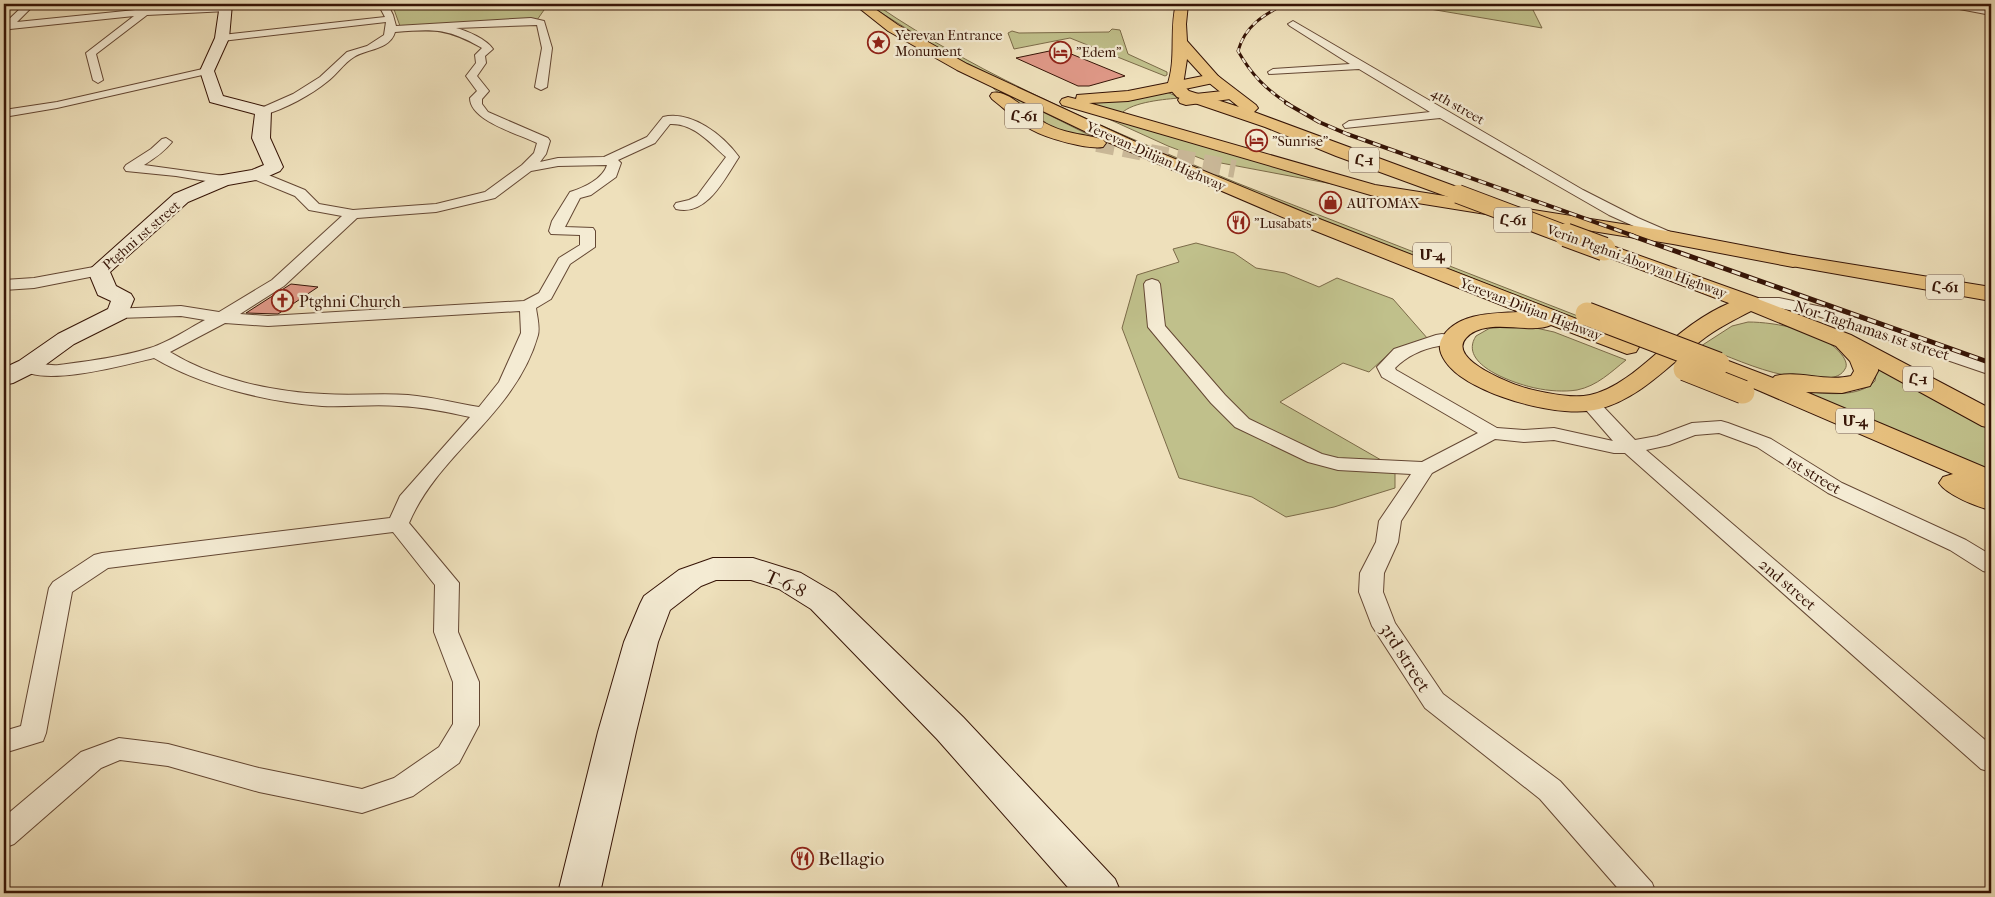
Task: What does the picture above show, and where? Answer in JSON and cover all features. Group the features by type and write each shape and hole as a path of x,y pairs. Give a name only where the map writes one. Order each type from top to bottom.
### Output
{"main road":[{"name":"Yerevan-Dilijan Highway","path":"860,4 893,28 962,67 1153,157 1316,224 1588,323 1718,364 1743,383 1991,501"},
{"path":"1175,86 1181,65 1178,30 1182,4"},
{"name":"Yerevan-Dilijan Highway","path":"906,19 979,62 1052,98 1164,149 1588,323 1627,347 1743,383 1991,480"},
{"name":"Verin Ptghni-Abovyan Highway","path":"1180,42 1212,79 1272,123"},
{"name":"Հ-61","path":"962,67 1039,127 1067,137 1098,143"},
{"path":"1024,83 1074,97 1101,99 1128,96 1212,79"},
{"name":"Verin Ptghni-Abovyan Highway","path":"1175,86 1183,94 1193,99 1218,105 1272,123 1342,152 1750,303"},
{"path":"1132,120 1135,113 1146,106 1232,95"},
{"name":"Հ-61","path":"1052,98 1374,190 1673,238 1793,262"},
{"name":"Հ-61","path":"1235,168 1496,218 1793,262 1991,294"},
{"path":"1588,323 1538,320 1483,322 1466,326 1456,333 1452,344 1455,357 1464,367 1492,384 1542,399 1589,403 1626,389 1643,378 1693,335 1721,317 1750,303"},
{"name":"Հ-1","path":"1750,303 1844,340 1991,420"},
{"path":"1743,383 1850,385 1861,381 1866,371 1862,359 1844,340"}],"street":[{"path":"6,28 30,4"},
{"path":"6,28 147,8 226,6 222,38 207,71 216,99 262,112 297,96 324,79 351,54 371,48 390,36 391,24 382,4"},
{"path":"1949,4 1991,12"},
{"path":"98,80 91,53 147,8"},
{"path":"222,38 391,24 437,26 530,21 541,23 547,48 541,87"},
{"name":"4th street","path":"1293,24 1441,114 1610,210 1638,225 1673,238"},
{"path":"256,175 300,193 314,207 353,214 436,208 483,197 490,195 527,168 540,154 544,141 484,115 476,104 476,98 483,91 471,76 481,63 480,55 488,49 480,42 460,32 437,26"},
{"path":"1273,72 1360,66"},
{"path":"4,114 57,105 207,71"},
{"path":"256,175 274,167 260,138 262,112"},
{"path":"1349,125 1441,114"},
{"path":"606,161 651,140 668,120 677,118 698,125 733,157 702,199 694,204 681,206"},
{"path":"166,142 156,152 131,168 176,172 224,180"},
{"path":"4,378 28,366 66,339 118,313 180,311 222,318 268,321 528,306 545,296 564,261 587,246 588,231 556,230 559,221 575,195 586,192 611,174 614,163 606,161 558,162 527,168"},
{"name":"Ptghni 1st street","path":"118,313 122,299 106,290 99,271 181,198 224,180 256,175"},
{"path":"1583,224 1601,221 1610,210"},
{"path":"28,366 40,370 56,371 99,365 156,352 222,318 278,283 353,214"},
{"path":"4,285 99,271"},
{"path":"1152,284 1156,327 1218,399 1242,423 1315,458 1338,464 1425,469"},
{"name":"Nor Taghamas 1st street","path":"1750,303 1777,302 1815,309 1991,370"},
{"path":"398,524 408,501 452,448 484,414 508,383 530,333 528,306"},
{"path":"1452,344 1442,339 1400,353 1386,367 1388,373 1492,433 1524,436 1554,434 1614,447 1630,447"},
{"path":"156,352 168,360 207,376 288,397 324,400 400,400 484,414"},
{"name":"2nd street","path":"1589,403 1630,447 1991,761"},
{"name":"1st street","path":"1630,447 1662,441 1692,429 1721,427 1764,443 1835,488 1958,545 1991,565"},
{"name":"3rd street","path":"1492,433 1425,469 1390,521 1387,542 1372,573 1371,592 1384,626 1434,701 1550,790 1641,893"},
{"path":"4,742 33,733 61,588 102,561 398,524"},
{"path":"4,836 91,760 119,749 168,754 259,780 362,801 403,787 449,755 466,725 466,682 446,632 447,583 398,524"},
{"name":"T-6-8","path":"579,893 617,732 641,642 656,604 690,578 713,569 753,569 790,581 823,601 950,728 1100,893"}],"green space":[{"path":"392,4 545,4 544,10 537,20 400,26"},
{"path":"867,4 875,4 961,57 1097,124 1237,183 1893,439 1991,483 1991,490 1742,383 1209,176 988,75 928,42"},
{"path":"1454,4 1530,4 1542,28 1424,8"},
{"path":"1112,29 1120,30 1128,54 1167,72 1167,75 1165,76 1070,38 1014,49 1008,33 1012,31 1019,33 1109,32"},
{"path":"991,86 1095,138 1068,134 1040,121 1012,104"},
{"path":"1167,92 1180,98 1158,100 1133,106 1122,113 1082,102 1123,101"},
{"path":"1091,111 1359,189 1205,160 1168,146"},
{"path":"1196,243 1234,253 1256,268 1285,273 1319,287 1337,278 1393,299 1428,339 1393,350 1369,372 1343,363 1280,402 1395,468 1395,488 1334,507 1286,517 1252,497 1179,478 1122,328 1137,275 1179,262 1173,249"},
{"path":"1748,322 1785,326 1812,334 1834,347 1844,358 1846,367 1842,373 1831,378 1787,376 1752,366 1701,346 1732,326"},
{"path":"1527,326 1554,332 1626,360 1597,382 1577,390 1551,390 1526,386 1491,371 1481,364 1475,356 1472,346 1476,336 1490,328"},
{"path":"1867,359 1991,428 1991,472 1804,391 1842,394 1868,386 1875,381 1876,374"}],"building":[{"path":"1059,49 1125,76 1089,86 1078,86 1016,58"},
{"path":"291,284 318,287 278,314 246,313"}],"tunnel":[{"path":"1097,143 1235,169"}],"railway":[{"path":"1285,4 1269,12 1256,22 1245,35 1238,51 1260,81 1289,104"},
{"path":"1286,103 1319,122 1347,134 1634,236"},
{"path":"1630,235 1991,363"}],"place":[{"name":"Yerevan Entrance Monument","path":"879,43"},
{"name":"\"Edem\"","path":"1060,52"},
{"name":"\"Sunrise\"","path":"1256,141"},
{"name":"AUTOMAX","path":"1331,203"},
{"name":"\"Lusabats\"","path":"1238,223"},
{"name":"Ptghni Church","path":"283,301"},
{"name":"Bellagio","path":"802,858"}]}
